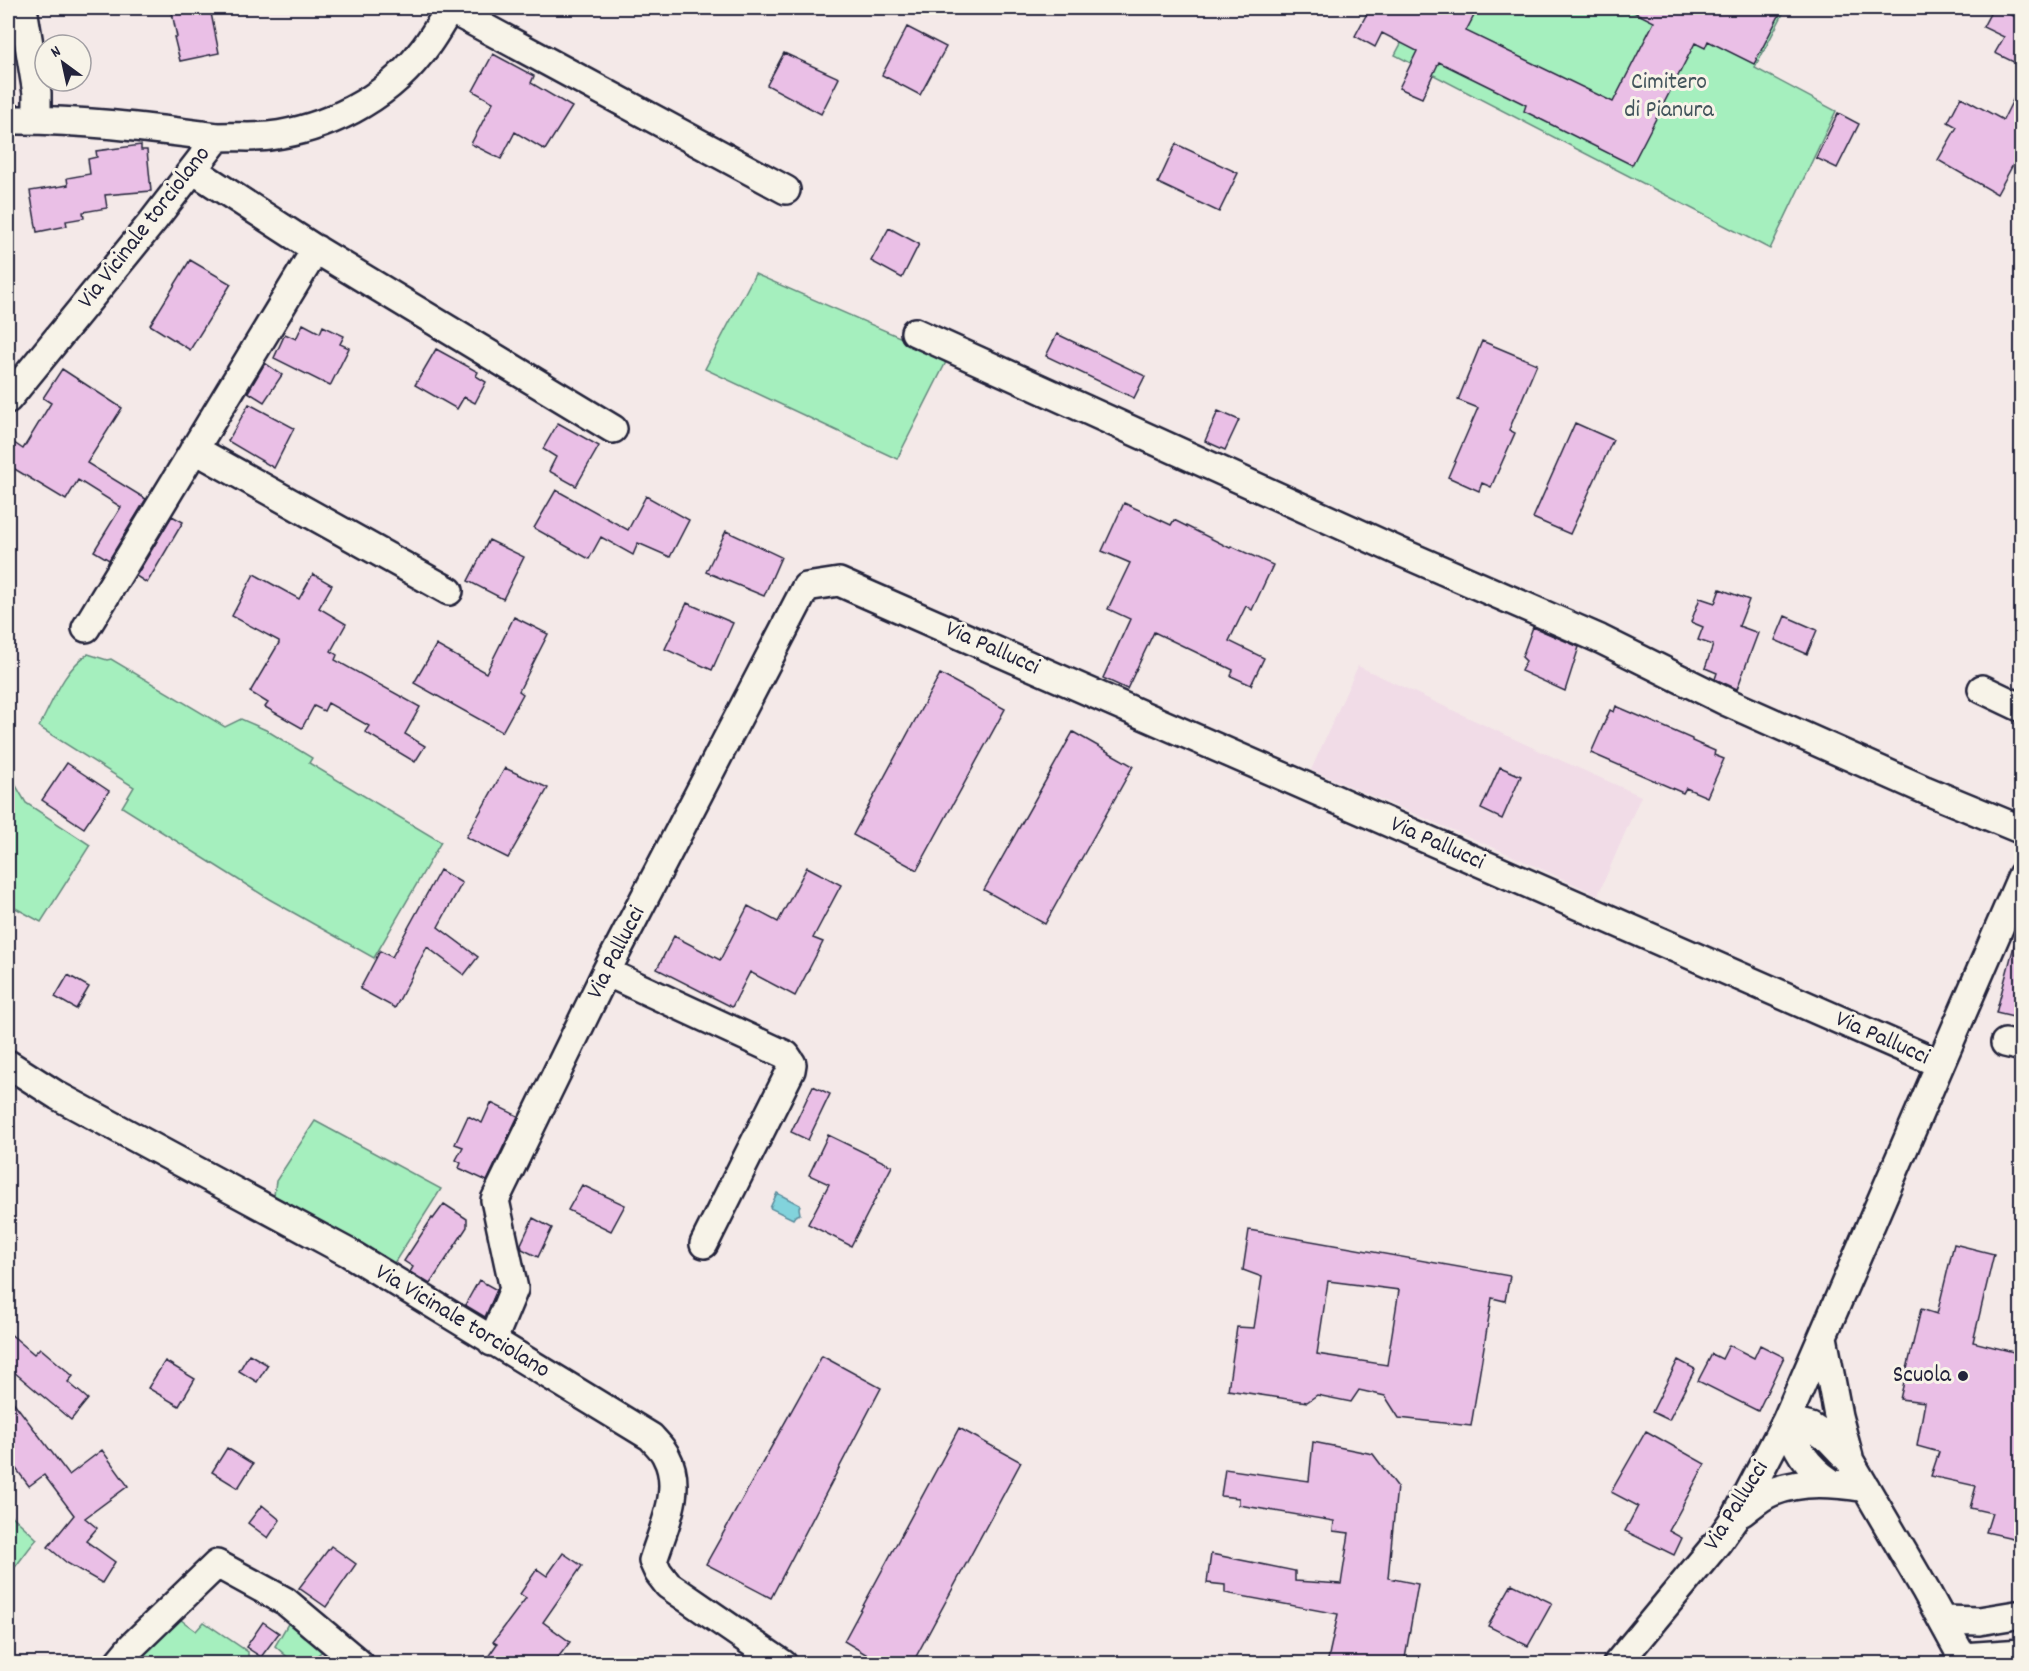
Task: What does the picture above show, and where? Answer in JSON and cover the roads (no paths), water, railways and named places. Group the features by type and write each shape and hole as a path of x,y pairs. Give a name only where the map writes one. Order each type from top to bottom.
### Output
{"street":[{"path":"23,8 37,93 37,120"},
{"path":"450,8 786,190"},
{"name":"Via Vicinale torciolano","path":"8,399 218,137 268,136 310,127 370,100 399,76 420,54 450,8"},
{"path":"8,120 160,129 218,137"},
{"path":"193,170 316,249 613,429"},
{"path":"86,628 316,249"},
{"path":"915,332 1387,546 1599,639 1727,702 1925,790 2022,830"},
{"path":"194,449 449,591"},
{"name":"Via Pallucci","path":"492,1341 514,1289 495,1200 606,972 806,587 839,582 1940,1064"},
{"path":"1982,689 2022,708"},
{"name":"Via Pallucci","path":"1617,1664 1718,1542 1737,1515 1786,1421 2022,875"},
{"path":"606,972 786,1055 792,1064 704,1244"},
{"name":"Via Vicinale torciolano","path":"8,1064 58,1096 348,1253 651,1437 666,1455 673,1473 674,1495 653,1561 658,1572 668,1585 684,1597 783,1664"},
{"path":"1823,1337 1838,1416 1850,1461"},
{"path":"1786,1421 1811,1427 1829,1439 1850,1461 1964,1660 2022,1653"},
{"path":"1786,1421 1796,1446 1807,1463 1815,1472 1830,1482"},
{"path":"1737,1515 1771,1492 1797,1485 1830,1482 1866,1488"},
{"path":"117,1664 138,1640 217,1564 285,1601 360,1664"},
{"path":"1943,1620 1979,1621 2022,1614"}],"water":[{"path":"777,1193 800,1205 800,1214 793,1219 770,1208"}],"place":[{"name":"Scuola","path":"1963,1376"}],"park label":[{"name":"Cimitero di Pianura","path":"1669,97"}]}
